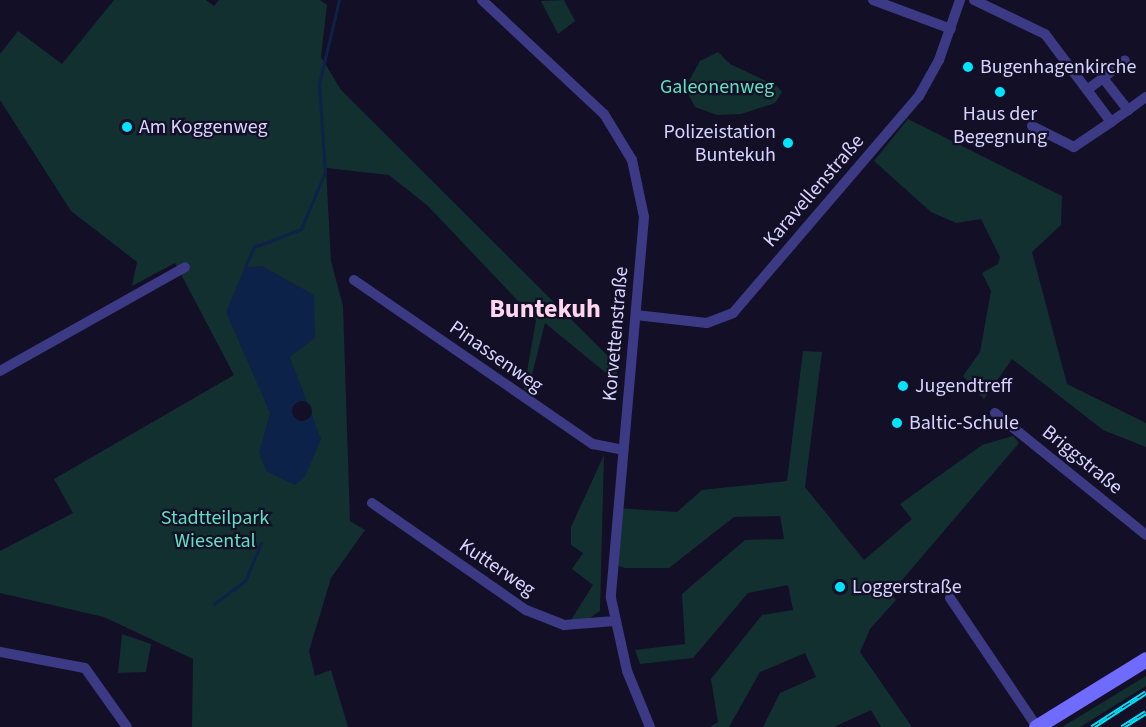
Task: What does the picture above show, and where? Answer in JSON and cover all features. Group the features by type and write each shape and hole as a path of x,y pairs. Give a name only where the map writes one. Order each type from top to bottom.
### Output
{"street":[{"name":"Korvettenstraße","path":"482,0 604,114 627,146 644,217 611,563 615,621 650,727"},
{"path":"873,0 951,29"},
{"name":"Karavellenstraße","path":"636,315 708,323 733,313 919,96 951,29 960,0"},
{"path":"974,0 1045,34 1111,122"},
{"path":"1087,90 1125,60"},
{"path":"1103,78 1128,110"},
{"path":"1032,126 1074,147 1146,97"},
{"path":"0,371 185,267"},
{"name":"Pinassenweg","path":"354,280 593,444 623,450"},
{"name":"Briggstraße","path":"995,413 1146,535"},
{"name":"Kutterweg","path":"372,503 526,610 564,625 615,621"},
{"path":"950,597 1036,727 1146,659"},
{"path":"0,652 85,668 127,727"}],"green space":[{"name":"Stadtteilpark Wiesental","path":"114,0 206,0 214,6 219,0 320,0 327,5 321,57 341,90 618,366 616,377 606,373 545,323 528,391 524,389 536,320 428,206 389,175 326,168 331,261 343,306 350,521 365,530 331,578 309,651 315,676 331,670 348,727 192,727 193,659 104,617 0,593 0,551 73,513 54,479 234,375 175,263 132,286 137,262 71,211 0,100 0,54 18,31 62,64"},
{"path":"564,0 575,21 558,34 541,1"},
{"name":"Galeonenweg","path":"718,52 730,64 777,86 782,92 775,103 741,114 717,115 695,107 686,90 690,79 700,61"},
{"path":"908,119 1062,196 1061,225 1032,252 1067,384 1146,423 1146,447 1103,430 1012,359 984,399 963,376 980,352 991,291 982,273 998,264 1000,257 981,219 956,223 931,212 874,161"},
{"path":"803,351 822,352 805,487 864,560 912,519 900,504 982,445 1013,436 1019,443 891,593 896,600 870,629 860,652 912,727 881,727 871,710 834,727 763,727 780,693 816,677 805,653 760,672 729,727 710,727 718,722 711,679 762,615 793,610 788,585 748,593 693,658 640,664 635,650 685,644 682,594 745,540 784,539 780,516 734,517 669,568 624,568 611,563 616,508 677,512 702,490 787,481"},
{"path":"604,455 600,611 587,620 571,620 593,585 572,569 583,553 571,545 571,527"},
{"path":"122,634 151,644 146,672 118,673"},
{"path":"1146,676 1146,686 1080,727 1062,727"}],"water":[{"path":"262,266 314,295 315,338 290,357 321,439 305,477 295,485 266,471 259,453 270,413 226,312 245,267"}],"pier":[{"path":"302,401 309,404 312,411 309,418 302,421 295,418 292,411 295,404"}],"waterway":[{"path":"245,267 254,247 301,229 325,172 319,84 339,0"},
{"path":"214,604 245,581 261,543"}],"railway":[{"path":"1092,727 1146,692"},
{"path":"1122,727 1146,712"}],"place":[{"name":"Bugenhagenkirche","path":"968,67"},
{"name":"Haus der Begegnung","path":"1000,92"},
{"name":"Am Koggenweg","path":"127,127"},
{"name":"Polizeistation Buntekuh","path":"788,143"},
{"name":"Jugendtreff","path":"903,386"},
{"name":"Baltic-Schule","path":"897,423"},
{"name":"Loggerstraße","path":"840,587"}],"district":[{"name":"Buntekuh","path":"545,309"}]}
